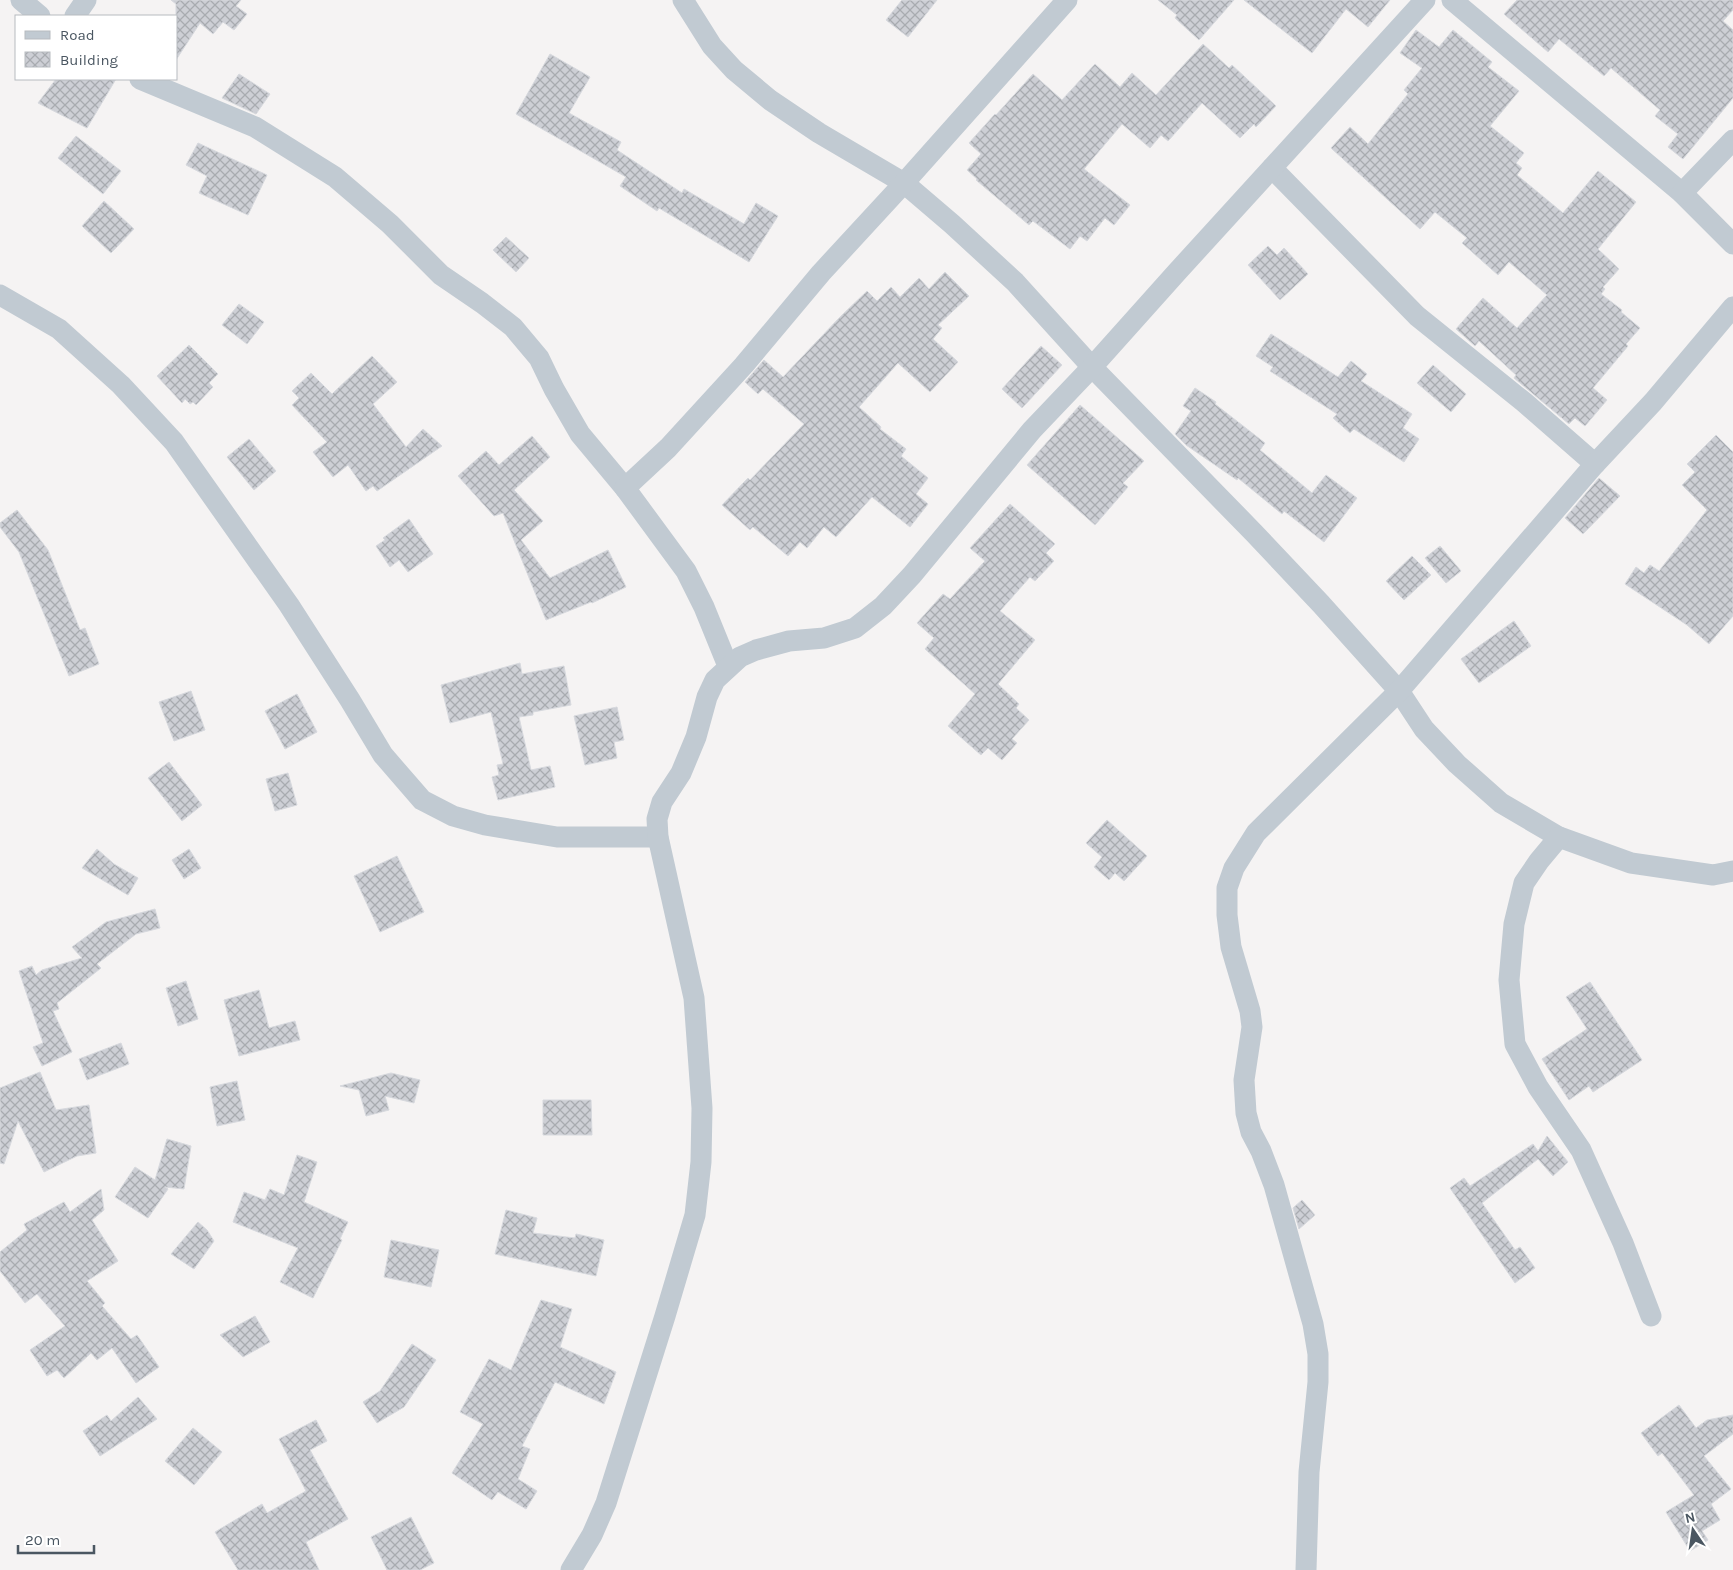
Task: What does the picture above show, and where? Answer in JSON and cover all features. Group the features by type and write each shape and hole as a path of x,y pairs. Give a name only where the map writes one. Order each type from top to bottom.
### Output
{"street":[{"path":"21,0 39,15"},
{"path":"76,15 86,0"},
{"path":"683,0 712,46 734,70 770,100 819,133 904,184 952,224 1015,282 1092,367 1254,533 1399,691 1424,729 1457,764 1501,803 1559,837 1632,863 1713,875 1733,871"},
{"path":"625,488 668,448 744,365 820,273 904,184 1068,0"},
{"path":"571,1570 592,1535 606,1503 666,1316 695,1215 701,1162 702,1108 694,998 658,837 657,820 662,802 680,772 696,737 707,697 715,680 740,656 789,641 824,638 855,628 883,606 912,575 1032,430 1092,367 1425,0"},
{"path":"1452,0 1682,194 1733,244"},
{"path":"142,80 255,127 342,183 390,224 441,275 513,327 539,358 554,389 580,434 625,488 686,571 704,606 728,666"},
{"path":"1682,194 1733,140"},
{"path":"1272,168 1418,316 1524,402 1594,464"},
{"path":"0,295 59,329 121,385 174,442 289,605 383,755 422,800 453,816 485,825 557,837 658,837"},
{"path":"1306,1570 1309,1472 1318,1382 1318,1354 1313,1324 1274,1185 1261,1151 1251,1132 1246,1114 1244,1080 1252,1027 1250,1012 1231,947 1227,915 1227,888 1234,868 1256,833 1399,691 1594,464 1653,402 1733,307"},
{"path":"1559,837 1539,861 1524,884 1514,924 1509,980 1515,1044 1538,1087 1580,1150 1623,1243 1651,1316"}],"building":[{"path":"171,0 241,0 236,6 247,14 234,30 223,22 213,34 200,23 178,57 178,15 176,15 176,4"},
{"path":"902,0 937,0 908,37 886,20"},
{"path":"1158,0 1234,0 1199,40 1175,18 1177,15"},
{"path":"1244,0 1390,0 1368,27 1346,9 1312,53"},
{"path":"1517,0 1733,0 1733,10 1723,21 1733,30 1733,98 1683,159 1668,147 1678,134 1655,116 1660,110 1611,68 1604,76 1559,39 1548,52 1504,14"},
{"path":"1416,30 1439,47 1453,30 1492,62 1488,67 1519,91 1490,126 1524,153 1516,163 1522,168 1517,175 1563,213 1598,171 1636,202 1598,249 1619,269 1603,287 1605,289 1601,294 1622,310 1621,312 1640,328 1626,344 1628,346 1593,388 1607,400 1585,426 1575,418 1569,424 1514,378 1516,375 1479,341 1475,346 1456,329 1483,298 1517,328 1547,295 1509,262 1498,275 1462,243 1467,238 1435,212 1420,229 1331,148 1350,127 1368,144 1408,94 1404,90 1422,68 1400,53"},
{"path":"1203,44 1229,68 1232,65 1276,106 1256,127 1254,124 1240,138 1202,103 1168,141 1161,135 1150,148 1122,124 1084,169 1130,205 1114,225 1105,218 1087,241 1080,236 1070,249 1033,221 1029,225 976,180 967,170 981,154 969,143 1033,74 1062,100 1095,64 1120,87 1132,73 1156,95"},
{"path":"550,54 590,77 569,113 621,142 617,150 682,193 684,189 744,224 756,203 778,216 749,262 659,208 657,211 620,186 626,177 516,114"},
{"path":"239,74 270,94 256,114 222,98"},
{"path":"55,80 115,80 87,128 38,103"},
{"path":"76,136 121,171 103,194 58,158"},
{"path":"198,143 267,175 248,215 199,193 207,176 186,165"},
{"path":"104,201 134,229 111,253 82,226"},
{"path":"506,237 529,258 516,272 493,250"},
{"path":"1268,246 1277,255 1284,248 1308,274 1280,300 1248,265"},
{"path":"945,272 969,296 938,325 942,328 933,339 958,362 930,392 898,363 859,407 881,427 880,429 906,449 901,456 928,478 916,494 928,504 910,527 872,497 836,537 824,527 807,548 800,542 788,556 753,527 750,530 722,505 748,478 750,480 804,424 763,389 758,394 745,382 764,360 783,377 867,291 877,301 891,287 900,297 919,278 929,289"},
{"path":"239,304 264,322 247,344 222,325"},
{"path":"1271,334 1338,377 1351,361 1367,374 1361,381 1412,414 1403,428 1419,439 1404,462 1354,429 1350,433 1333,418 1337,414 1270,371 1273,367 1256,356"},
{"path":"189,345 218,374 209,383 213,387 196,405 193,402 190,404 185,399 182,403 157,376"},
{"path":"1041,346 1062,365 1022,408 1002,389"},
{"path":"372,356 397,382 373,404 406,447 423,429 442,446 377,491 373,486 366,491 348,465 333,477 313,452 327,442 292,405 299,398 292,391 311,373 332,394"},
{"path":"1433,365 1466,394 1451,412 1417,383"},
{"path":"1195,388 1216,402 1215,404 1265,443 1260,450 1312,493 1326,475 1357,498 1324,542 1284,511 1282,514 1238,478 1237,480 1186,445 1175,434 1191,411 1183,406"},
{"path":"1080,405 1144,461 1123,483 1128,487 1095,525 1027,465"},
{"path":"1716,435 1733,452 1733,616 1709,644 1687,625 1625,584 1636,567 1644,573 1650,565 1659,571 1707,510 1682,485 1695,472 1687,464"},
{"path":"532,436 550,457 514,490 543,521 521,540 550,578 608,550 626,587 592,603 546,620 503,513 494,516 458,476 486,451 499,465"},
{"path":"249,439 276,471 254,490 227,457"},
{"path":"1599,478 1620,496 1583,534 1565,518"},
{"path":"1010,504 1055,544 1046,553 1054,561 1035,581 1030,577 1000,611 1035,640 998,684 1019,704 1016,708 1029,720 1012,739 1017,743 1002,760 988,748 981,755 948,726 975,694 925,649 934,638 917,623 943,594 950,599 985,561 970,548"},
{"path":"17,510 48,550 80,630 85,628 99,664 69,676 19,552 0,527 0,523"},
{"path":"409,519 433,554 408,572 399,560 390,567 376,546 385,540 383,538"},
{"path":"1440,546 1461,571 1446,583 1425,558"},
{"path":"1412,556 1431,575 1404,600 1386,581"},
{"path":"1514,621 1531,646 1479,683 1461,659"},
{"path":"520,663 522,674 564,666 571,705 533,712 533,715 519,717 531,770 550,766 555,787 498,800 492,777 499,775 497,765 503,764 491,712 450,723 441,685"},
{"path":"191,691 205,730 174,741 159,702"},
{"path":"297,694 317,732 285,749 265,711"},
{"path":"617,707 624,740 614,742 617,758 585,765 574,716"},
{"path":"169,762 202,805 182,821 148,778"},
{"path":"288,773 297,805 275,811 266,779"},
{"path":"1107,820 1147,856 1124,881 1115,873 1109,880 1094,867 1102,857 1086,843"},
{"path":"97,849 114,864 138,878 128,895 82,868"},
{"path":"189,849 201,868 184,879 172,860"},
{"path":"397,856 424,912 380,932 354,876"},
{"path":"155,909 160,928 136,934 97,964 101,968 57,1003 59,1009 53,1011 72,1052 42,1066 33,1047 43,1043 19,971 32,966 36,975 42,970 82,958 72,947 106,922"},
{"path":"186,981 198,1019 178,1026 166,988"},
{"path":"1590,982 1642,1060 1593,1092 1589,1086 1569,1100 1542,1059 1587,1029 1566,997"},
{"path":"259,990 269,1028 295,1021 300,1040 239,1056 224,1000"},
{"path":"121,1043 129,1064 87,1080 79,1059"},
{"path":"40,1072 56,1110 89,1105 96,1153 77,1156 44,1172 18,1121 4,1164 0,1163 0,1088"},
{"path":"391,1073 420,1080 414,1103 385,1096 389,1110 366,1116 359,1090 340,1086"},
{"path":"237,1081 245,1120 217,1126 210,1087"},
{"path":"543,1100 591,1100 592,1135 543,1135"},
{"path":"1547,1136 1568,1162 1553,1176 1538,1159 1482,1203 1515,1250 1520,1247 1535,1268 1515,1283 1450,1188 1464,1178 1470,1186 1533,1144 1538,1151"},
{"path":"167,1139 191,1146 184,1189 165,1187 168,1189 148,1218 115,1197 135,1167 155,1180"},
{"path":"297,1155 317,1162 304,1202 348,1222 340,1239 342,1240 313,1298 280,1282 298,1248 233,1222 244,1192 265,1200 270,1189 284,1195"},
{"path":"101,1189 104,1210 92,1220 118,1261 87,1281 105,1303 102,1306 131,1339 137,1335 159,1367 136,1383 112,1348 97,1360 91,1353 64,1378 57,1370 47,1376 30,1350 65,1326 37,1294 25,1303 0,1271 0,1252 27,1230 24,1224 64,1202 70,1212"},
{"path":"1302,1200 1315,1215 1299,1229 1293,1208"},
{"path":"506,1210 537,1218 533,1233 575,1238 576,1234 604,1240 596,1276 495,1254"},
{"path":"198,1222 207,1230 214,1241 194,1269 171,1254"},
{"path":"391,1240 439,1250 431,1287 384,1277"},
{"path":"541,1300 572,1309 560,1347 616,1372 604,1404 555,1382 522,1446 530,1449 518,1479 537,1491 526,1509 498,1492 492,1500 452,1473 483,1424 460,1412 489,1359 511,1370"},
{"path":"255,1316 270,1342 243,1357 220,1335"},
{"path":"412,1344 436,1360 404,1407 377,1423 363,1402 380,1391"},
{"path":"138,1397 157,1419 100,1456 83,1431 107,1415 111,1421"},
{"path":"1679,1405 1696,1428 1707,1420 1733,1415 1733,1434 1704,1456 1731,1489 1711,1504 1720,1520 1702,1531 1708,1540 1690,1551 1666,1512 1694,1495 1662,1453 1658,1456 1641,1433"},
{"path":"316,1420 327,1441 310,1450 348,1519 306,1542 319,1570 238,1570 215,1532 262,1504 267,1513 306,1491 279,1439"},
{"path":"193,1428 222,1452 194,1485 165,1461"},
{"path":"411,1517 434,1563 420,1570 387,1570 371,1537"}]}
